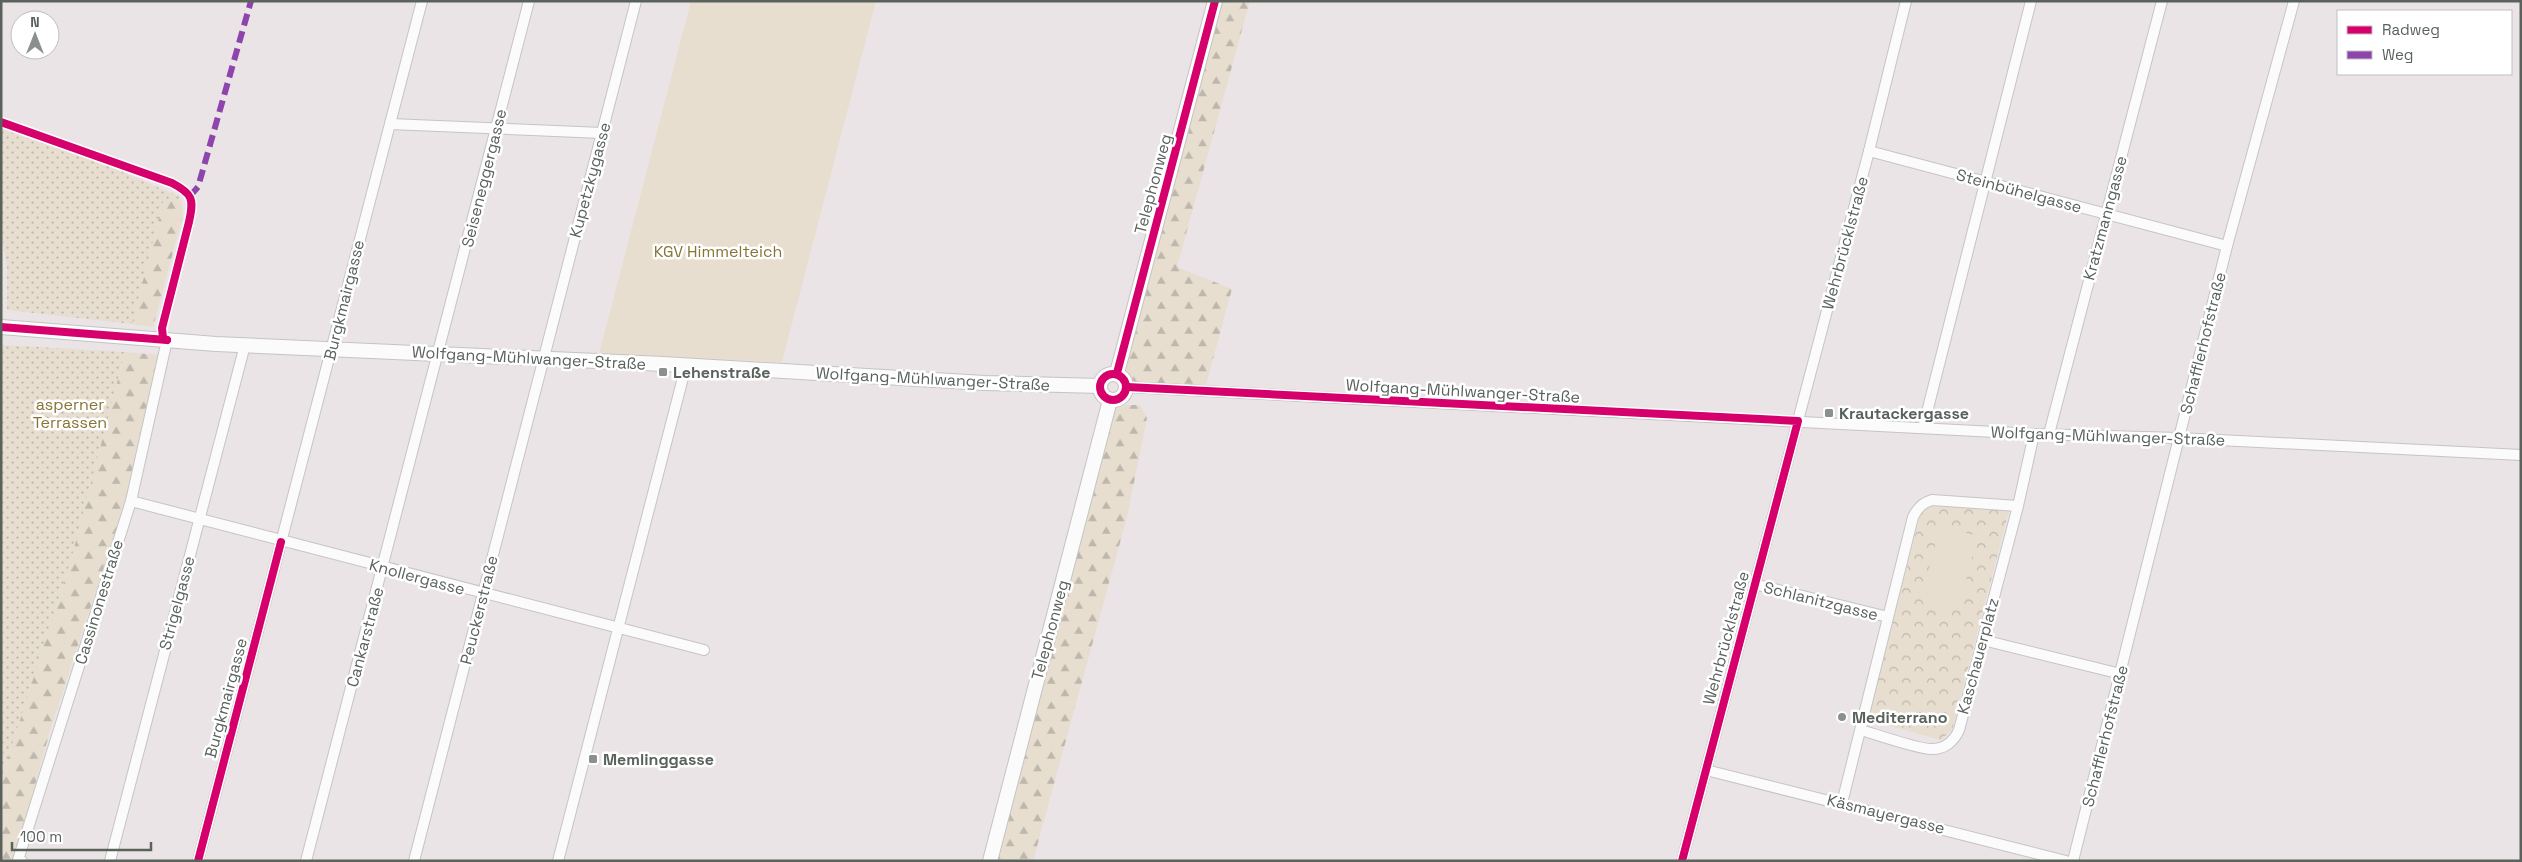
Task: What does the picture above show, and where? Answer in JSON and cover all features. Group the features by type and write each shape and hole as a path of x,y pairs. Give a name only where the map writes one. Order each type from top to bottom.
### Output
{"street":[{"name":"Burgkmairgasse","path":"198,861 422,1"},
{"name":"Seiseneggergasse","path":"439,354 529,1"},
{"name":"Kupetzkygasse","path":"542,358 636,1"},
{"name":"Telephonweg","path":"1116,373 1215,1"},
{"name":"Wehrbrücklstraße","path":"1682,861 1869,151 1906,1"},
{"path":"1923,428 2031,1"},
{"name":"Kratzmanngasse","path":"2050,434 2162,1"},
{"name":"Schafflerhofstraße","path":"2073,861 2227,246 2294,1"},
{"path":"390,124 602,133"},
{"name":"Steinbühelgasse","path":"1869,151 2227,246"},
{"name":"Wolfgang-Mühlwanger-Straße","path":"1,327 245,345 542,358 985,383 1100,386"},
{"name":"Cassinonestraße","path":"20,860 131,501 168,340"},
{"name":"Strigelgasse","path":"110,861 245,345"},
{"name":"Cankarstraße","path":"306,861 439,354"},
{"name":"Peuckerstraße","path":"414,861 542,358"},
{"path":"558,861 686,366"},
{"path":"1116,373 1126,381 1127,388 1122,398 1110,400 1102,395 1100,386 1103,377 1116,373"},
{"name":"Wolfgang-Mühlwanger-Straße","path":"1127,388 2034,434 2179,438 2521,455"},
{"name":"Telephonweg","path":"990,861 1110,400"},
{"name":"Kaschauerplatz","path":"1861,730 1931,749 1945,746 1955,739 1959,730 2018,506 2034,434"},
{"path":"1842,803 1913,517 1924,503 1932,500 2018,506"},
{"name":"Knollergasse","path":"131,501 282,542 704,650"},
{"name":"Schlanitzgasse","path":"1754,584 1888,617"},
{"path":"1983,640 2121,674"},
{"name":"Käsmayergasse","path":"1706,770 2066,861"}],"green space":[{"name":"KGV Himmelteich","path":"691,1 876,1 782,362 599,354"},
{"path":"1221,1 1250,1 1177,267 1232,289 1206,385 1141,383 1132,381 1126,370"},
{"path":"1,129 110,167 179,196 182,204 164,198 132,324 7,310 7,266 1,233"},
{"path":"164,198 182,204 183,215 153,327 132,324"},
{"name":"asperner Terrassen","path":"3,345 125,352 71,560 1,780 1,353"},
{"path":"125,352 158,355 124,505 50,731 14,861 1,861 1,780 71,560"},
{"path":"1118,405 1140,405 1147,418 1127,517 1033,861 998,861 1113,409"},
{"path":"1930,504 2009,511 1952,730 1941,740 1868,720 1920,516 1924,507"},
{"path":"1940,526 1978,536 1958,610 1921,600"}],"marked path":[{"path":"190,196 198,187 251,1"}],"cycle path":[{"path":"1117,373 1215,1"},
{"path":"1,122 172,183 188,194 191,202 191,214 162,328 163,338 167,340"},
{"path":"1,327 167,340"},
{"path":"1113,374 1122,378 1126,387 1122,396 1113,400 1104,396 1100,387 1104,378 1113,374"},
{"path":"1127,387 1798,421 1682,861"},
{"path":"198,861 281,542"}],"place":[{"name":"Lehenstraße","path":"663,372"},
{"name":"Krautackergasse","path":"1829,413"},
{"name":"Mediterrano","path":"1842,717"},
{"name":"Memlinggasse","path":"593,759"}]}
